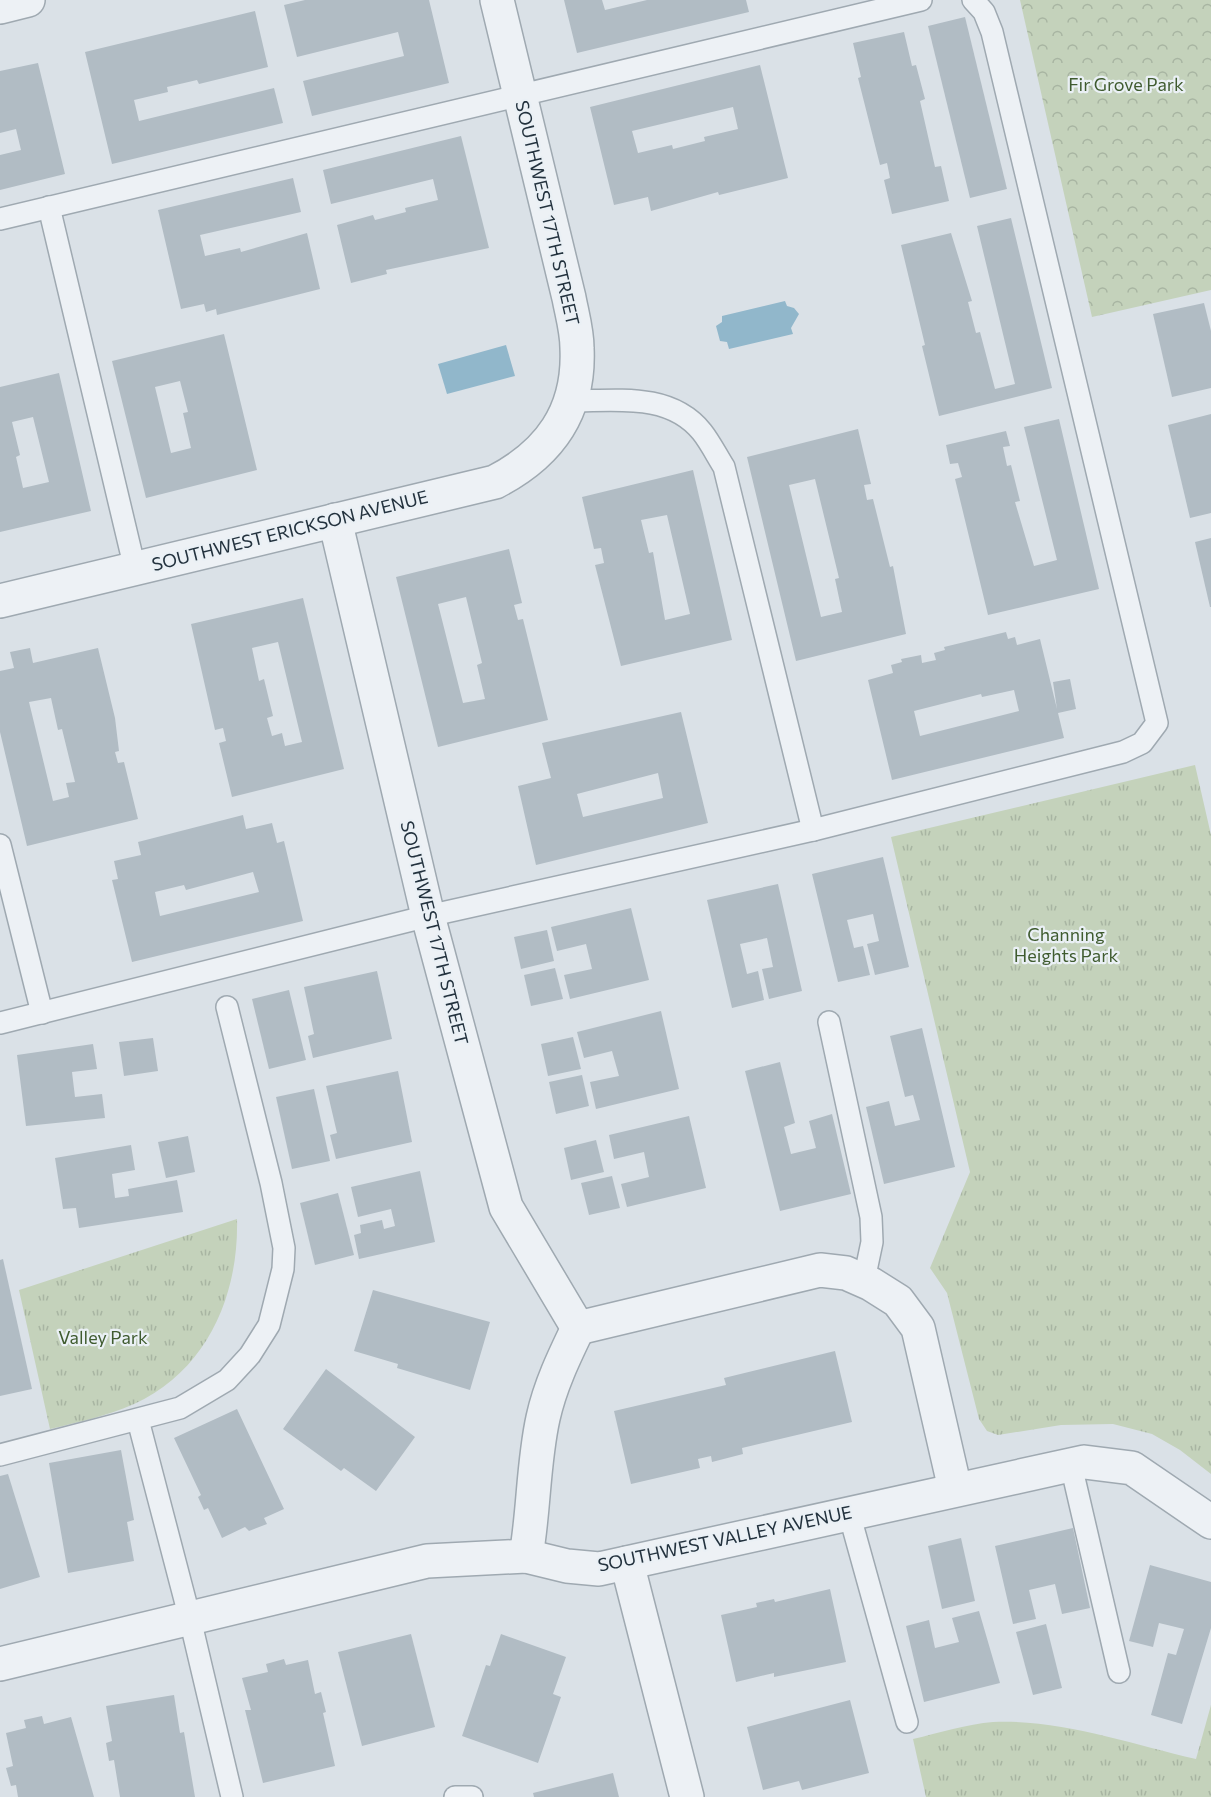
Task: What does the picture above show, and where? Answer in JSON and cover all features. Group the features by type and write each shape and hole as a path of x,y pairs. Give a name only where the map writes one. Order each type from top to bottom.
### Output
{"street":[{"path":"0,7 28,0"},
{"name":"SOUTHWEST 17TH STREET","path":"497,0 571,307 578,346 577,374 565,413"},
{"name":"SOUTHWEST ERICKSON AVENUE","path":"0,601 495,482 518,470 538,455 565,413"},
{"name":"SOUTHWEST 17TH STREET","path":"334,520 428,916 506,1207 578,1328"},
{"path":"526,1556 543,1419 554,1379 578,1328 820,1270 846,1273 864,1280 898,1301 918,1328 955,1489"},
{"name":"SOUTHWEST VALLEY AVENUE","path":"0,1664 427,1561 526,1556 567,1566 598,1569 1071,1465 1110,1464 1132,1468 1211,1522"},
{"path":"627,1563 687,1797"}],"lane":[{"path":"0,219 519,98 921,0"},
{"path":"0,1023 428,916 813,830 1123,752 1142,743 1157,723 992,32 984,12 973,0"},
{"path":"50,207 135,569"},
{"path":"565,413 646,401 676,410 701,430 724,467 813,830"},
{"path":"0,845 42,1013"},
{"path":"0,1455 180,1408 227,1380 250,1355 269,1325 277,1301 284,1248 271,1183 227,1007"},
{"path":"829,1022 871,1217 872,1242 864,1280"},
{"path":"138,1420 190,1619 232,1797"},
{"path":"1071,1465 1119,1672"},
{"path":"849,1513 907,1722"},
{"path":"455,1797 472,1797"}],"green space":[{"name":"Fir Grove Park","path":"1020,0 1211,0 1211,290 1092,317"},
{"name":"Channing Heights Park","path":"1195,765 1211,835 1211,1474 1180,1450 1152,1434 1113,1424 1061,1425 998,1435 987,1431 979,1419 947,1293 930,1268 970,1172 891,837"},
{"name":"Valley Park","path":"237,1219 232,1275 225,1302 214,1328 199,1351 181,1372 159,1390 134,1404 50,1429 19,1290"},
{"path":"1211,1705 1211,1797 926,1797 913,1739 983,1723 1019,1722 1070,1728 1196,1759"}],"water":[{"path":"785,301 787,306 794,308 799,314 791,328 793,334 729,349 727,342 720,341 716,326 722,322 722,316"},
{"path":"506,345 515,376 447,394 438,364"}],"building":[{"path":"305,0 429,0 449,83 312,116 303,81 404,56 398,32 297,57 284,5"},
{"path":"564,0 602,0 605,10 647,0 746,0 749,12 577,53"},
{"path":"255,11 268,67 199,84 197,80 167,87 168,92 134,100 139,121 274,88 283,123 112,164 85,52"},
{"path":"965,17 1007,189 970,198 928,26"},
{"path":"904,32 912,66 916,65 925,99 920,101 935,167 941,166 949,201 892,214 884,180 890,178 887,163 880,165 858,78 861,77 853,43"},
{"path":"38,63 65,174 0,190 0,155 21,150 16,129 0,133 0,71"},
{"path":"760,65 788,178 719,195 718,192 651,211 648,197 614,205 590,107","holes":["733,107 738,129 704,137 705,141 673,149 672,145 638,153 632,131"]},
{"path":"461,136 489,248 386,270 387,274 351,283 337,225 373,215 375,220 406,212 405,208 438,200 433,179 331,204 323,170"},
{"path":"293,178 301,212 200,235 205,256 240,248 241,252 307,233 320,289 217,315 216,309 206,312 204,304 181,309 158,210"},
{"path":"1011,218 1052,388 939,416 901,245 951,233 972,301 968,302 976,333 980,332 995,389 1015,384 977,226"},
{"path":"1204,303 1211,331 1211,388 1172,397 1153,314"},
{"path":"224,334 257,470 146,498 112,361","holes":["180,381 188,412 183,413 191,448 171,453 155,387"]},
{"path":"59,373 91,511 0,532 0,387","holes":["33,417 49,482 23,488 16,457 20,455 12,422"]},
{"path":"1211,414 1211,513 1190,518 1168,425"},
{"path":"1059,419 1099,589 988,615 955,479 962,477 958,463 950,464 946,445 1006,431 1010,446 1003,447 1007,466 1011,465 1020,501 1015,502 1034,566 1057,560 1024,427"},
{"path":"858,429 871,484 864,485 867,500 873,499 890,567 893,566 906,634 796,661 747,457","holes":["815,479 839,578 835,579 842,612 821,617 789,485"]},
{"path":"693,470 732,640 621,666 595,565 604,563 601,548 594,549 582,497","holes":["667,515 690,614 665,620 653,552 649,553 641,520"]},
{"path":"1211,538 1211,607 1210,607 1195,542"},
{"path":"509,549 522,603 514,605 518,620 523,619 548,720 438,747 396,577","holes":["466,597 482,663 477,665 485,699 463,703 438,604"]},
{"path":"303,598 344,769 232,797 219,743 226,741 223,728 215,730 191,624","holes":["278,642 302,742 285,746 282,733 272,736 267,718 273,716 264,679 259,681 252,648"]},
{"path":"1006,632 1008,639 1015,637 1017,645 1040,639 1057,709 1053,682 1070,679 1076,709 1058,713 1064,738 892,780 868,680 893,673 891,665 902,662 901,659 921,655 922,663 936,660 934,653 945,650 944,647","holes":["1014,690 1019,711 920,736 914,711 981,694 982,697"]},
{"path":"30,648 33,663 98,648 115,718 119,751 115,752 118,763 124,762 138,819 27,846 0,732 0,671 14,668 10,652","holes":["51,698 58,730 62,729 75,782 66,783 69,797 53,801 29,702"]},
{"path":"681,712 708,823 536,865 518,786 551,778 542,743","holes":["658,773 663,798 583,817 577,794"]},
{"path":"243,815 246,829 272,823 277,843 284,841 303,921 132,962 112,880 118,879 114,861 141,855 138,842","holes":["253,872 259,892 160,916 155,892 184,885 186,890"]},
{"path":"883,857 909,967 875,975 867,944 879,941 873,914 847,920 854,948 863,946 870,975 838,982 812,874"},
{"path":"778,884 802,991 769,999 762,969 773,967 767,938 740,944 747,974 758,971 764,1000 732,1008 707,900"},
{"path":"631,908 649,980 570,999 564,975 592,969 586,944 557,951 551,927"},
{"path":"547,930 554,961 521,969 514,937"},
{"path":"555,968 563,999 531,1006 524,975"},
{"path":"377,971 392,1039 313,1058 308,1036 314,1034 304,987"},
{"path":"289,990 306,1060 269,1069 252,999"},
{"path":"661,1011 679,1089 596,1109 590,1082 619,1076 612,1051 584,1058 577,1032"},
{"path":"922,1028 955,1167 884,1184 866,1107 889,1101 895,1126 920,1120 913,1095 905,1097 890,1036"},
{"path":"573,1037 581,1069 548,1076 541,1044"},
{"path":"153,1038 158,1071 124,1076 119,1042"},
{"path":"93,1044 97,1069 72,1072 75,1097 102,1094 105,1118 26,1126 17,1055"},
{"path":"780,1062 795,1123 784,1127 791,1154 816,1148 809,1121 832,1114 851,1194 780,1211 745,1071"},
{"path":"398,1071 412,1142 336,1159 330,1135 337,1133 326,1086"},
{"path":"582,1075 589,1106 556,1114 549,1082"},
{"path":"314,1089 330,1161 292,1169 276,1097"},
{"path":"689,1116 706,1188 627,1207 621,1184 649,1177 644,1152 614,1159 609,1135"},
{"path":"188,1136 195,1172 166,1178 158,1142"},
{"path":"596,1140 604,1172 571,1180 564,1148"},
{"path":"131,1145 135,1170 112,1174 115,1198 129,1196 128,1189 177,1180 183,1212 79,1228 76,1208 63,1209 55,1158"},
{"path":"420,1171 435,1242 359,1259 354,1235 361,1233 360,1225 382,1220 384,1229 395,1226 391,1209 358,1217 351,1187"},
{"path":"612,1176 620,1208 589,1215 581,1183"},
{"path":"338,1193 354,1255 315,1265 300,1203"},
{"path":"3,1259 32,1389 0,1396 0,1260"},
{"path":"373,1290 490,1322 470,1390 397,1368 398,1364 354,1351"},
{"path":"835,1351 852,1422 742,1448 743,1454 712,1462 711,1456 698,1459 700,1468 631,1484 614,1411 726,1385 724,1378"},
{"path":"326,1369 415,1437 376,1491 344,1468 341,1471 283,1429"},
{"path":"237,1409 284,1509 264,1518 267,1524 249,1531 245,1527 222,1538 208,1508 204,1510 198,1497 201,1495 174,1438"},
{"path":"121,1450 134,1520 127,1522 134,1561 68,1573 49,1463"},
{"path":"8,1474 40,1577 0,1589 0,1476"},
{"path":"1073,1528 1090,1608 1062,1614 1055,1584 1029,1590 1036,1619 1013,1624 995,1546"},
{"path":"961,1538 975,1601 942,1609 928,1546"},
{"path":"1150,1565 1211,1582 1211,1628 1182,1724 1151,1715 1168,1653 1176,1655 1184,1629 1159,1623 1153,1647 1129,1641"},
{"path":"830,1589 846,1662 774,1677 774,1673 736,1682 721,1615 757,1607 756,1603 774,1599 775,1602"},
{"path":"979,1611 1000,1683 924,1702 906,1626 929,1620 935,1648 959,1642 952,1618"},
{"path":"1046,1624 1062,1688 1033,1695 1016,1632"},
{"path":"411,1634 435,1727 362,1746 338,1652"},
{"path":"501,1634 566,1657 553,1694 561,1697 538,1763 462,1736 486,1665 490,1666"},
{"path":"284,1659 286,1665 308,1660 315,1694 321,1692 326,1712 323,1713 335,1766 263,1783 245,1710 251,1710 242,1678 268,1672 266,1664"},
{"path":"174,1695 180,1733 184,1732 195,1797 120,1797 114,1760 109,1761 106,1743 112,1741 106,1706"},
{"path":"850,1700 869,1773 802,1790 799,1781 763,1790 747,1727"},
{"path":"42,1716 44,1724 71,1717 94,1797 18,1797 16,1785 11,1786 6,1768 13,1766 6,1733 26,1728 24,1720"},
{"path":"613,1773 619,1797 534,1797 533,1793"}]}
